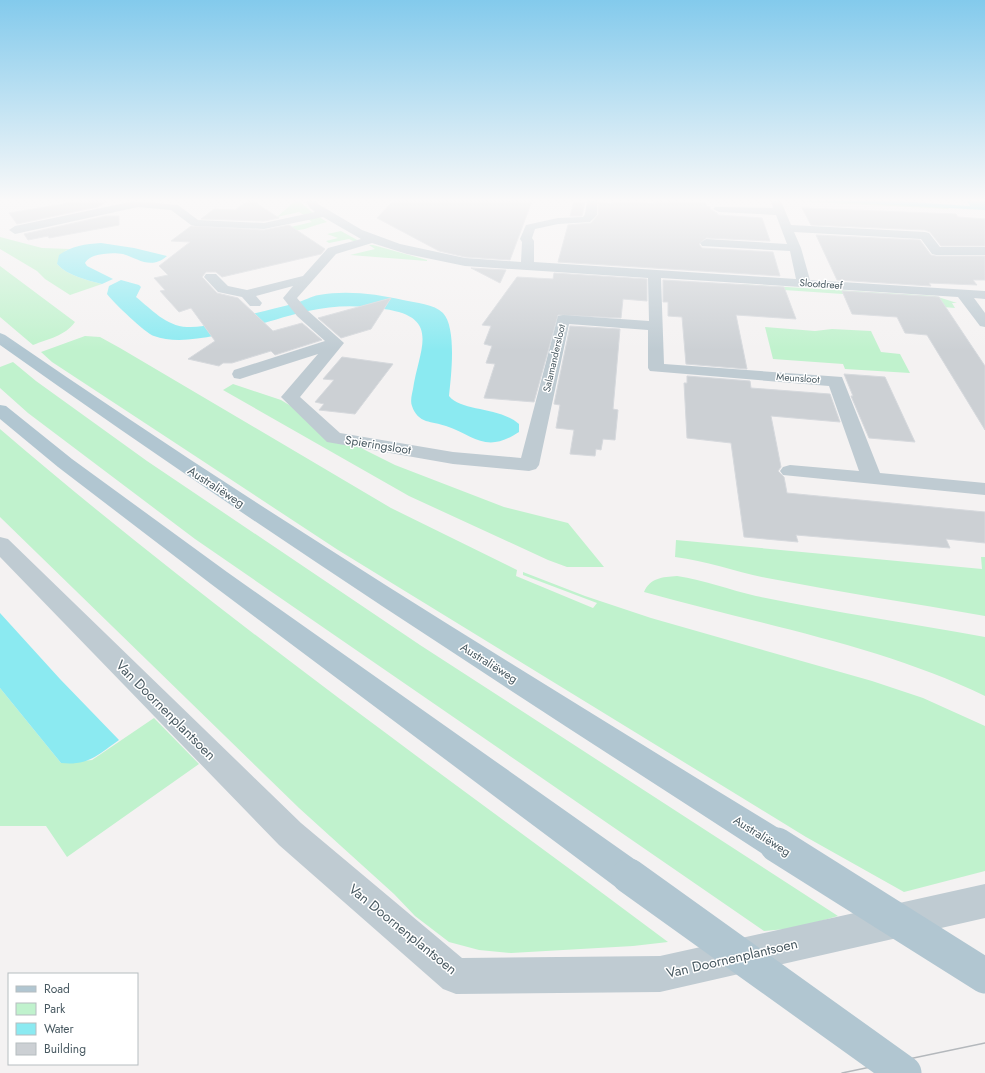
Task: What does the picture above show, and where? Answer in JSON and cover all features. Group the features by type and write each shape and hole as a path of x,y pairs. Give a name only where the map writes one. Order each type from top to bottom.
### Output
{"main road":[{"name":"Australiëweg","path":"0,338 92,404 218,489 985,976"},
{"path":"0,410 65,463 219,578 629,876 904,1073"}],"street":[{"path":"240,374 336,343 302,312 290,298 332,251"},
{"name":"Slootdreef","path":"413,251 465,262 527,267 985,295"},
{"path":"527,267 528,251"},
{"path":"796,251 804,283"},
{"path":"654,274 656,326"},
{"path":"211,277 223,289 251,299 306,279"},
{"path":"963,294 985,323"},
{"name":"Salamandersloot","path":"529,466 562,319 656,326"},
{"name":"Meunsloot","path":"656,326 656,368 836,381 872,479"},
{"name":"Spieringsloot","path":"336,343 290,397 334,438 453,458 529,466"},
{"path":"790,471 985,489"},
{"name":"Van Doornenplantsoen","path":"0,544 290,834 456,976 660,974 985,901"}],"green space":[{"path":"3,251 65,251 57,264 61,268 72,275 102,284 70,295 45,279 37,271"},
{"path":"366,251 395,251 427,261 350,255"},
{"path":"0,266 75,322 71,327 61,334 33,345 0,317"},
{"path":"739,284 935,296 957,303 952,303 955,308 921,305 916,299 740,287"},
{"path":"765,327 815,331 832,329 871,331 881,352 900,354 910,373 845,369 843,364 773,359"},
{"path":"85,336 100,337 120,348 391,508 517,570 516,576 593,608 597,603 523,575 523,572 585,596 651,618 872,681 923,698 985,726 985,871 904,892 806,837 338,550 52,362 41,352"},
{"path":"13,362 36,381 147,461 420,645 838,916 796,928 764,931 195,539 28,413 0,388 0,367"},
{"path":"233,384 281,400 357,446 395,465 504,507 568,523 604,567 567,567 548,560 409,496 223,390"},
{"path":"0,429 163,563 246,627 414,754 668,942 633,946 511,953 479,950 449,942 415,916 394,894 299,808 0,517"},
{"path":"676,540 982,569 981,557 985,557 985,616 767,578 699,561 675,557"},
{"path":"677,576 785,602 985,637 985,696 945,678 861,649 644,592 653,581 657,579"},
{"path":"0,688 61,763 92,760 154,718 199,764 67,857 46,826 0,826"}],"water":[{"path":"147,251 167,256 161,260 150,263 119,253 108,253 92,257 85,263 87,266 113,279 102,284 72,275 61,268 57,264 59,255 64,252"},
{"path":"121,280 139,285 141,287 136,297 159,316 172,324 187,327 214,324 296,303 316,296 340,293 372,294 430,306 443,313 450,330 452,353 449,396 462,405 491,411 510,418 519,424 519,432 498,442 481,441 446,426 426,421 418,416 411,404 411,400 422,348 422,337 420,327 414,319 402,313 365,307 346,306 327,308 308,311 210,337 189,340 170,340 150,334 107,294 109,286"},
{"path":"0,613 60,679 119,740 99,755 86,761 78,763 61,763 0,688"}],"building":[{"path":"178,251 323,251 321,254 222,277 216,272 206,272 202,277 217,293 238,298 273,331 302,323 322,340 275,355 271,351 232,363 223,363 219,366 188,359 215,341 191,308 179,312 160,291 165,290 154,278 168,275 159,266"},
{"path":"439,251 513,251 510,260 465,257"},
{"path":"561,251 773,252 780,276 558,262"},
{"path":"824,251 928,251 931,255 936,256 985,256 985,280 973,280 977,285 929,283 931,286 837,280"},
{"path":"471,268 506,270 500,283"},
{"path":"554,273 647,279 647,301 623,299 621,318 558,315 534,402 484,398 495,364 486,363 492,346 484,344 491,326 482,325 517,277 553,279"},
{"path":"663,280 784,287 796,319 736,315 747,369 686,364 682,317 668,316 668,302 663,302"},
{"path":"842,291 939,297 985,366 985,430 927,335 905,333 897,317 852,314"},
{"path":"391,298 371,329 341,338 318,318"},
{"path":"570,326 620,329 613,409 618,410 615,440 603,439 601,450 596,449 595,456 570,454 574,430 556,428 560,405 554,404"},
{"path":"342,357 393,364 355,414 319,410 324,404 315,402 334,380 323,379"},
{"path":"844,374 885,377 915,442 869,438 851,396 853,396"},
{"path":"687,376 750,381 751,388 830,394 840,422 771,416 781,467 778,471 784,477 787,493 985,512 985,543 946,539 950,548 796,535 798,542 744,537 731,443 687,438 684,383 687,383"}],"tram line":[{"path":"842,1073 985,1043"}]}
